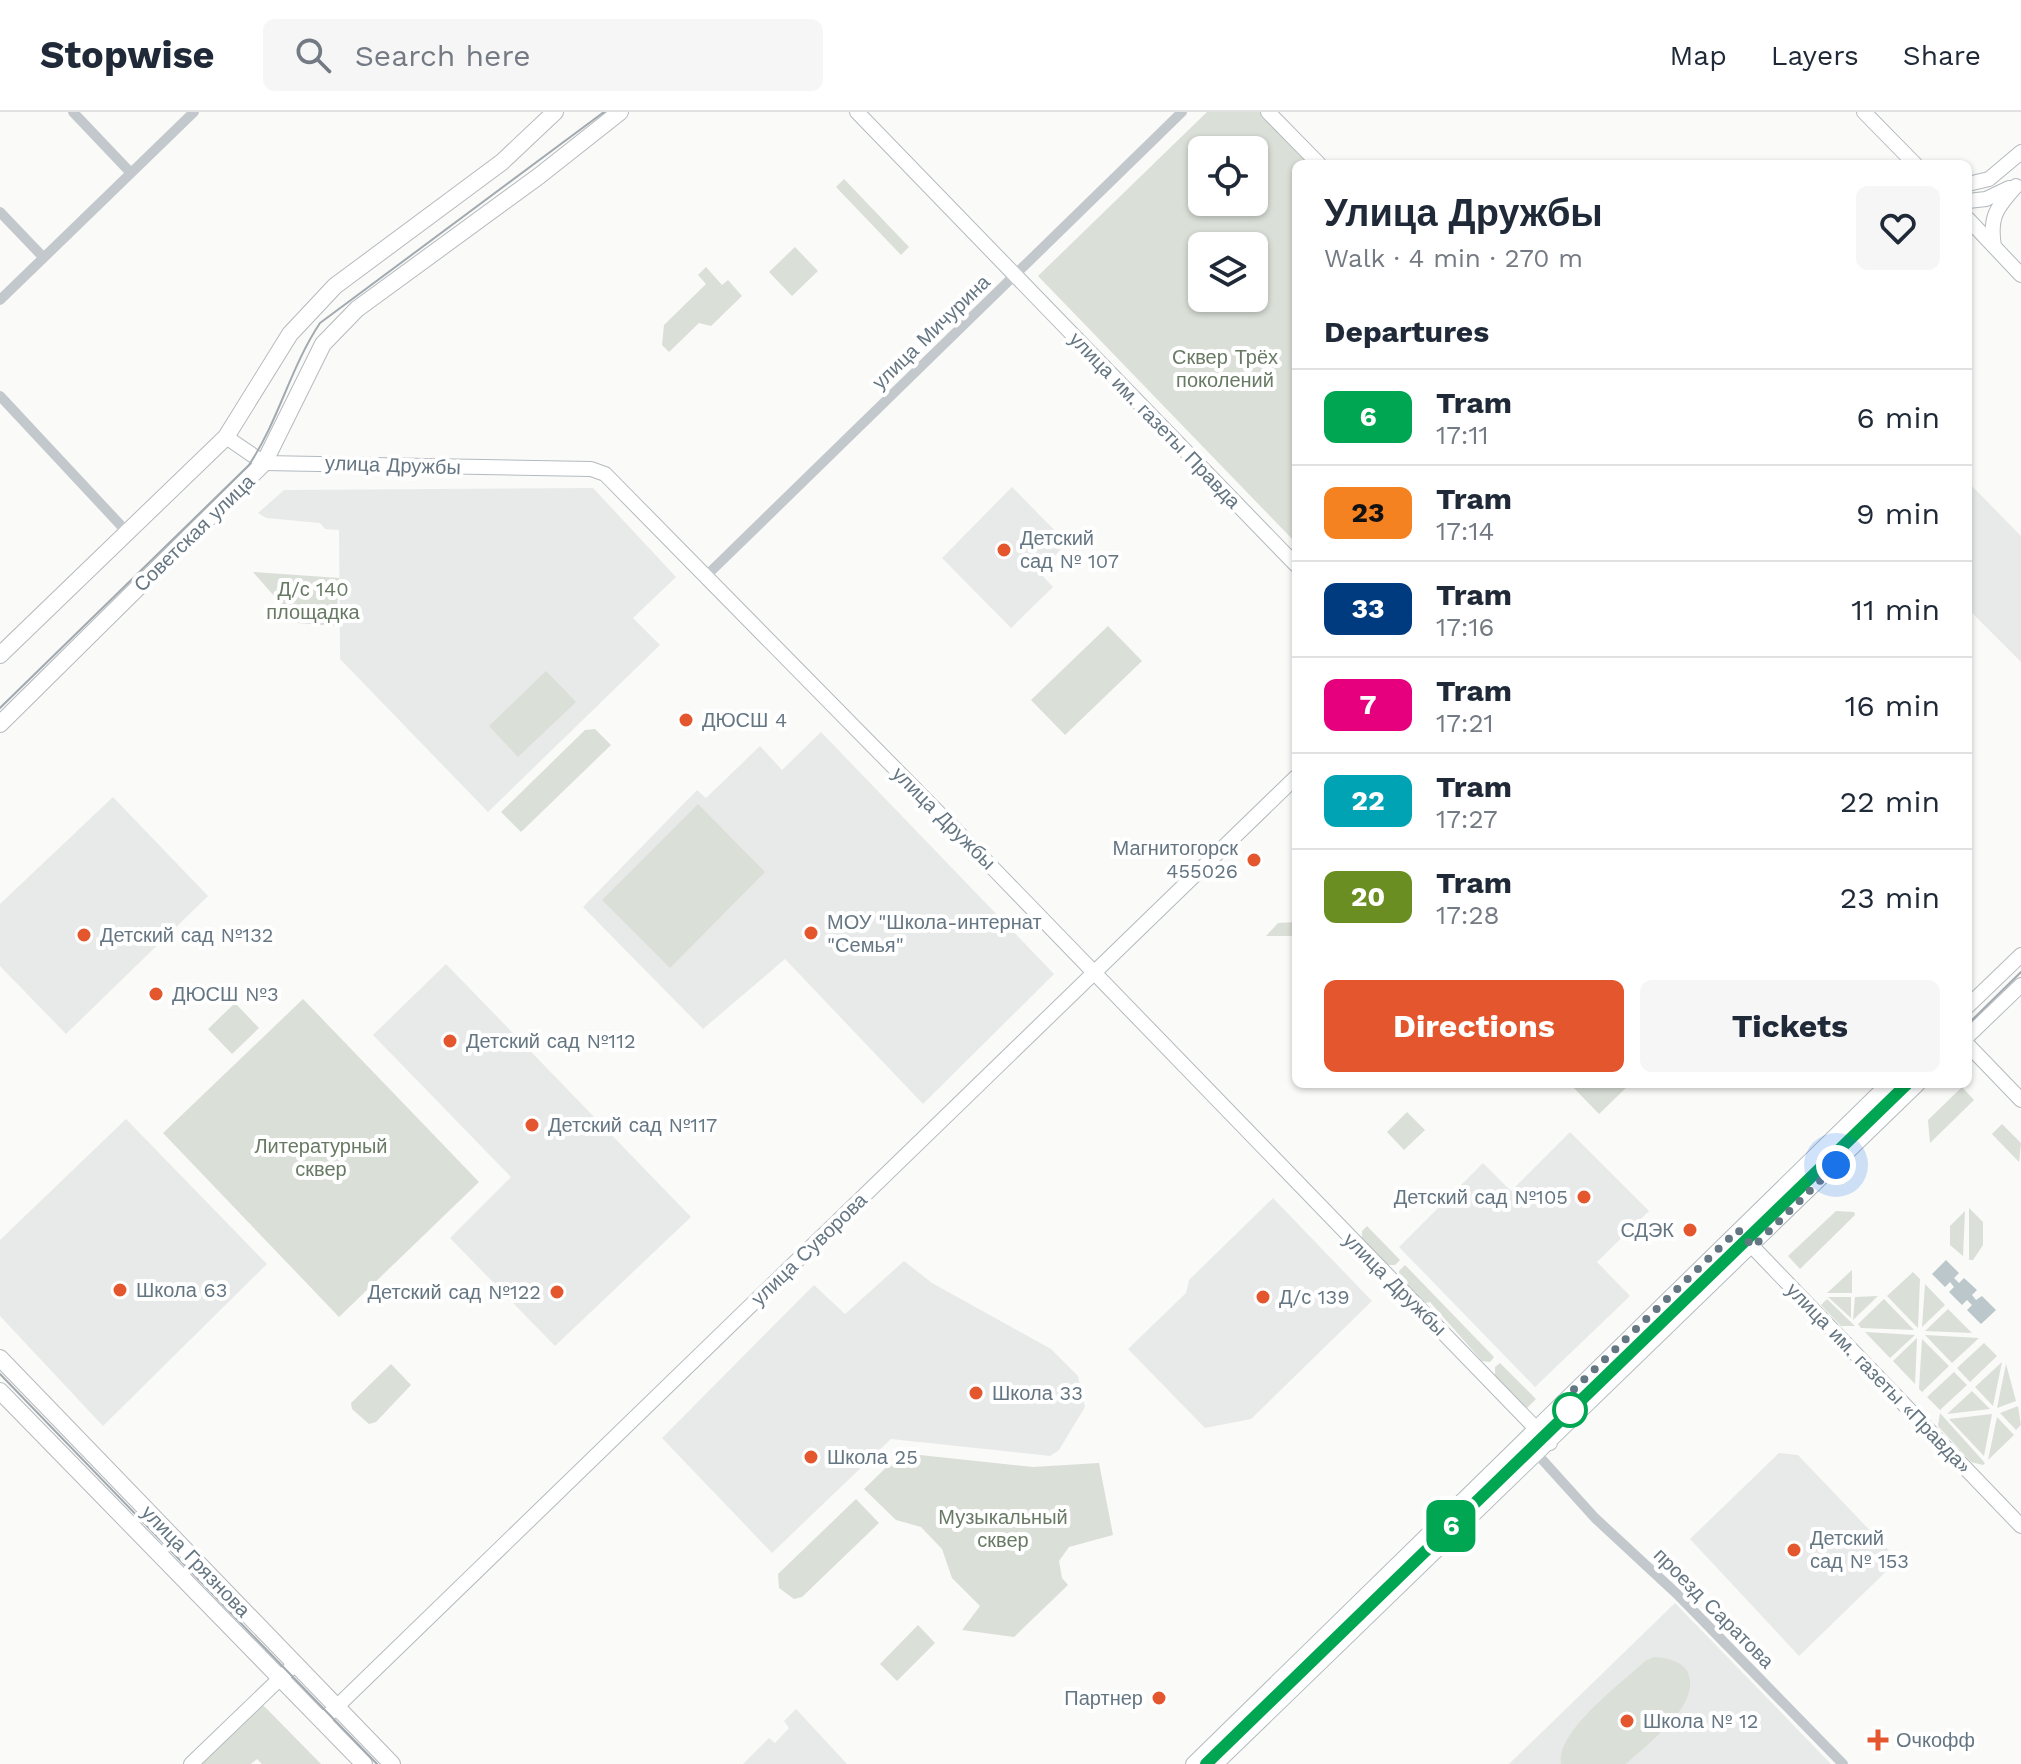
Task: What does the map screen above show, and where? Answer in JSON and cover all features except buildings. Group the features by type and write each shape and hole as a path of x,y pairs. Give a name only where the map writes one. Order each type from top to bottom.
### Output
{"main road":[{"path":"0,655 226,437 290,334 335,286 502,162 555,112"},
{"name":"Советская улица","path":"0,724 264,463 323,344 357,309 539,176 620,112"},
{"path":"857,112 1014,276"},
{"path":"1268,112 1315,160"},
{"path":"1864,112 1911,160"},
{"path":"1895,143 1897,160"},
{"path":"1972,183 1989,179 2021,152"},
{"path":"1972,201 1986,199 2018,183"},
{"path":"1994,246 1990,223 1994,211 2018,183"},
{"path":"1972,223 2021,275"},
{"name":"улица им. газеты Правда","path":"1014,276 1292,561"},
{"path":"226,437 264,463"},
{"name":"улица Дружбы","path":"264,463 591,469 618,486 1095,972 1550,1443"},
{"name":"улица Суворова","path":"322,1721 1292,781"},
{"path":"1972,1002 2021,955"},
{"path":"1972,1032 2021,985"},
{"path":"1972,1049 2021,1100"},
{"path":"1193,1764 1884,1088"},
{"path":"1216,1764 1914,1088"},
{"name":"улица им. газеты «Правда»","path":"1738,1230 2021,1526"},
{"name":"улица Грязнова","path":"0,1358 392,1764"},
{"name":"улица Грязнова","path":"0,1391 364,1764"},
{"path":"1522,1440 1538,1455"},
{"path":"191,1764 295,1664"}],"street":[{"path":"73,112 130,172"},
{"path":"0,300 194,112"},
{"name":"улица Мичурина","path":"705,577 1182,112"},
{"path":"0,212 43,257"},
{"path":"0,396 127,532"},
{"name":"проезд Саратова","path":"1538,1455 1843,1764"}],"shaded area":[{"path":"1972,486 2021,536 2021,662 1972,613"},
{"name":"Детский сад № 107","path":"1012,487 1067,543 1039,572 1053,587 1011,628 942,558"},
{"path":"593,488 676,577 633,618 660,645 488,812 340,659 339,530 325,529 320,523 266,518 258,513 284,490"},
{"name":"МОУ \"Школа-интернат \"Семья\"","path":"821,732 1054,974 923,1104 785,959 703,1029 583,907 697,790 706,798 760,746 782,770"},
{"name":"Детский сад №132","path":"113,797 208,896 66,1034 0,966 0,904"},
{"path":"446,964 691,1217 555,1346 450,1238 511,1177 373,1035"},
{"name":"Школа 63","path":"126,1119 267,1264 103,1426 0,1316 0,1240"},
{"path":"1570,1132 1649,1211 1597,1262 1630,1296 1535,1387 1399,1247 1483,1163 1511,1191"},
{"path":"1273,1198 1372,1301 1251,1419 1205,1428 1128,1349 1186,1293 1189,1280"},
{"path":"1946,1260 1959,1273 1954,1278 1959,1283 1964,1278 1977,1290 1972,1295 1976,1300 1982,1296 1996,1310 1981,1324 1967,1310 1972,1305 1967,1300 1962,1305 1949,1292 1954,1287 1950,1282 1945,1287 1932,1274"},
{"path":"904,1261 932,1283 1051,1349 1078,1376 1085,1407 1059,1450 1050,1456 891,1439 772,1553 662,1438 814,1285 845,1314"},
{"name":"Детский сад № 153","path":"1779,1453 1798,1455 1898,1560 1799,1656 1690,1539"},
{"name":"Школа № 12","path":"1675,1603 1831,1764 1509,1764"},
{"path":"796,1709 847,1764 743,1764 769,1738 775,1743 789,1728 784,1721"}],"green space":[{"name":"Сквер Трёх поколений","path":"1207,112 1260,112 1306,160 1292,160 1292,539 1038,276"},
{"path":"844,179 909,247 901,255 836,187"},
{"path":"795,247 818,271 792,296 769,272"},
{"path":"706,267 722,285 728,280 742,296 711,326 699,323 669,352 662,345 664,325 706,284 698,275"},
{"name":"Д/с 140 площадка","path":"253,572 339,578 336,626 298,623"},
{"path":"1108,626 1142,661 1065,735 1031,700"},
{"path":"546,671 576,702 518,757 489,726"},
{"path":"595,729 611,745 521,832 501,812 585,730"},
{"path":"698,804 765,872 670,968 602,900"},
{"path":"1292,922 1292,936 1266,936 1278,923"},
{"name":"Литературный сквер","path":"303,999 479,1182 339,1317 163,1133"},
{"path":"235,1003 259,1028 232,1054 208,1029"},
{"path":"1574,1088 1626,1088 1599,1114"},
{"path":"1961,1088 1974,1100 1930,1143 1928,1120"},
{"path":"1407,1112 1425,1130 1404,1150 1387,1132"},
{"path":"2002,1124 2021,1143 2019,1162 1992,1134"},
{"path":"1969,1208 1983,1222 1983,1245 1973,1260 1969,1260"},
{"path":"1836,1211 1854,1212 1855,1215 1800,1269 1788,1256"},
{"path":"1965,1211 1963,1256 1950,1245 1950,1226"},
{"path":"1367,1226 1400,1260 1395,1265 1386,1265 1362,1240 1362,1231"},
{"path":"1405,1265 1494,1357 1490,1362 1482,1361 1430,1302 1425,1303 1400,1279 1399,1271"},
{"path":"1852,1270 1852,1293 1827,1293"},
{"path":"1913,1272 1920,1279 1918,1328 1887,1296"},
{"path":"1925,1284 1945,1305 1922,1327"},
{"path":"1878,1296 1853,1320 1855,1297"},
{"path":"1828,1297 1851,1297 1851,1318"},
{"path":"1827,1299 1855,1326 1841,1326 1821,1305"},
{"path":"1884,1299 1914,1330 1861,1328 1858,1324"},
{"path":"1948,1309 1972,1333 1925,1331"},
{"path":"1865,1332 1915,1335 1890,1358"},
{"path":"1925,1335 1979,1338 1952,1363"},
{"path":"1917,1338 1915,1384 1893,1361"},
{"path":"1922,1339 1949,1366 1922,1392 1919,1389"},
{"path":"1984,1343 1997,1356 1970,1382 1957,1368"},
{"path":"2002,1362 1993,1406 1975,1387"},
{"path":"1500,1363 1536,1399 1527,1408 1495,1376 1495,1367"},
{"path":"391,1364 411,1385 376,1422 369,1424 352,1409 351,1403"},
{"path":"2006,1364 2016,1401 1997,1408"},
{"path":"1954,1372 1967,1385 1940,1410 1927,1397"},
{"path":"1972,1391 1990,1409 1947,1414"},
{"path":"2018,1406 2021,1425 2016,1430 2000,1413"},
{"path":"1940,1413 1985,1463 1983,1465 1971,1462 1938,1426"},
{"path":"1992,1414 1984,1456 1949,1419"},
{"path":"1997,1417 2014,1435 1988,1460"},
{"name":"Музыкальный сквер","path":"901,1453 1033,1467 1099,1463 1113,1535 1069,1547 1059,1561 1062,1578 1068,1585 1014,1637 962,1630 980,1606 952,1578 942,1549 921,1527 896,1520 864,1489"},
{"path":"856,1499 879,1523 802,1597 794,1599 779,1588 778,1574"},
{"path":"918,1625 935,1643 897,1681 880,1664"},
{"path":"1654,1657 1677,1662 1687,1671 1690,1683 1688,1696 1671,1722 1626,1764 1561,1764 1562,1751 1579,1723 1645,1661"},
{"path":"261,1703 321,1764 262,1764 257,1759 251,1764 198,1764"}],"tram line":[{"path":"0,708 249,465 320,323 604,112"},
{"path":"1972,1020 2021,972"},
{"path":"1206,1764 1903,1088"},
{"name":"6","path":"1206,1764 1903,1088"},
{"path":"0,1374 377,1764"}],"place":[{"name":"Детский сад № 107","path":"1004,550"},
{"name":"ДЮСШ 4","path":"686,720"},
{"name":"Магнитогорск 455026","path":"1254,860"},
{"name":"МОУ \"Школа-интернат \"Семья\"","path":"811,933"},
{"name":"Детский сад №132","path":"84,935"},
{"name":"ДЮСШ №3","path":"156,994"},
{"name":"Детский сад №112","path":"450,1041"},
{"name":"Детский сад №117","path":"532,1125"},
{"name":"Детский сад №105","path":"1584,1197"},
{"name":"СДЭК","path":"1690,1230"},
{"name":"Школа 63","path":"120,1290"},
{"name":"Детский сад №122","path":"557,1292"},
{"name":"Д/с 139","path":"1263,1297"},
{"name":"Школа 33","path":"976,1393"},
{"name":"Школа 25","path":"811,1457"},
{"name":"Детский сад № 153","path":"1794,1550"},
{"name":"Партнер","path":"1159,1698"},
{"name":"Школа № 12","path":"1627,1721"},
{"name":"Очкофф","path":"1878,1740"}],"route":[{"path":"1570,1410 1562,1401 1738,1230 1753,1247 1836,1165"}]}
